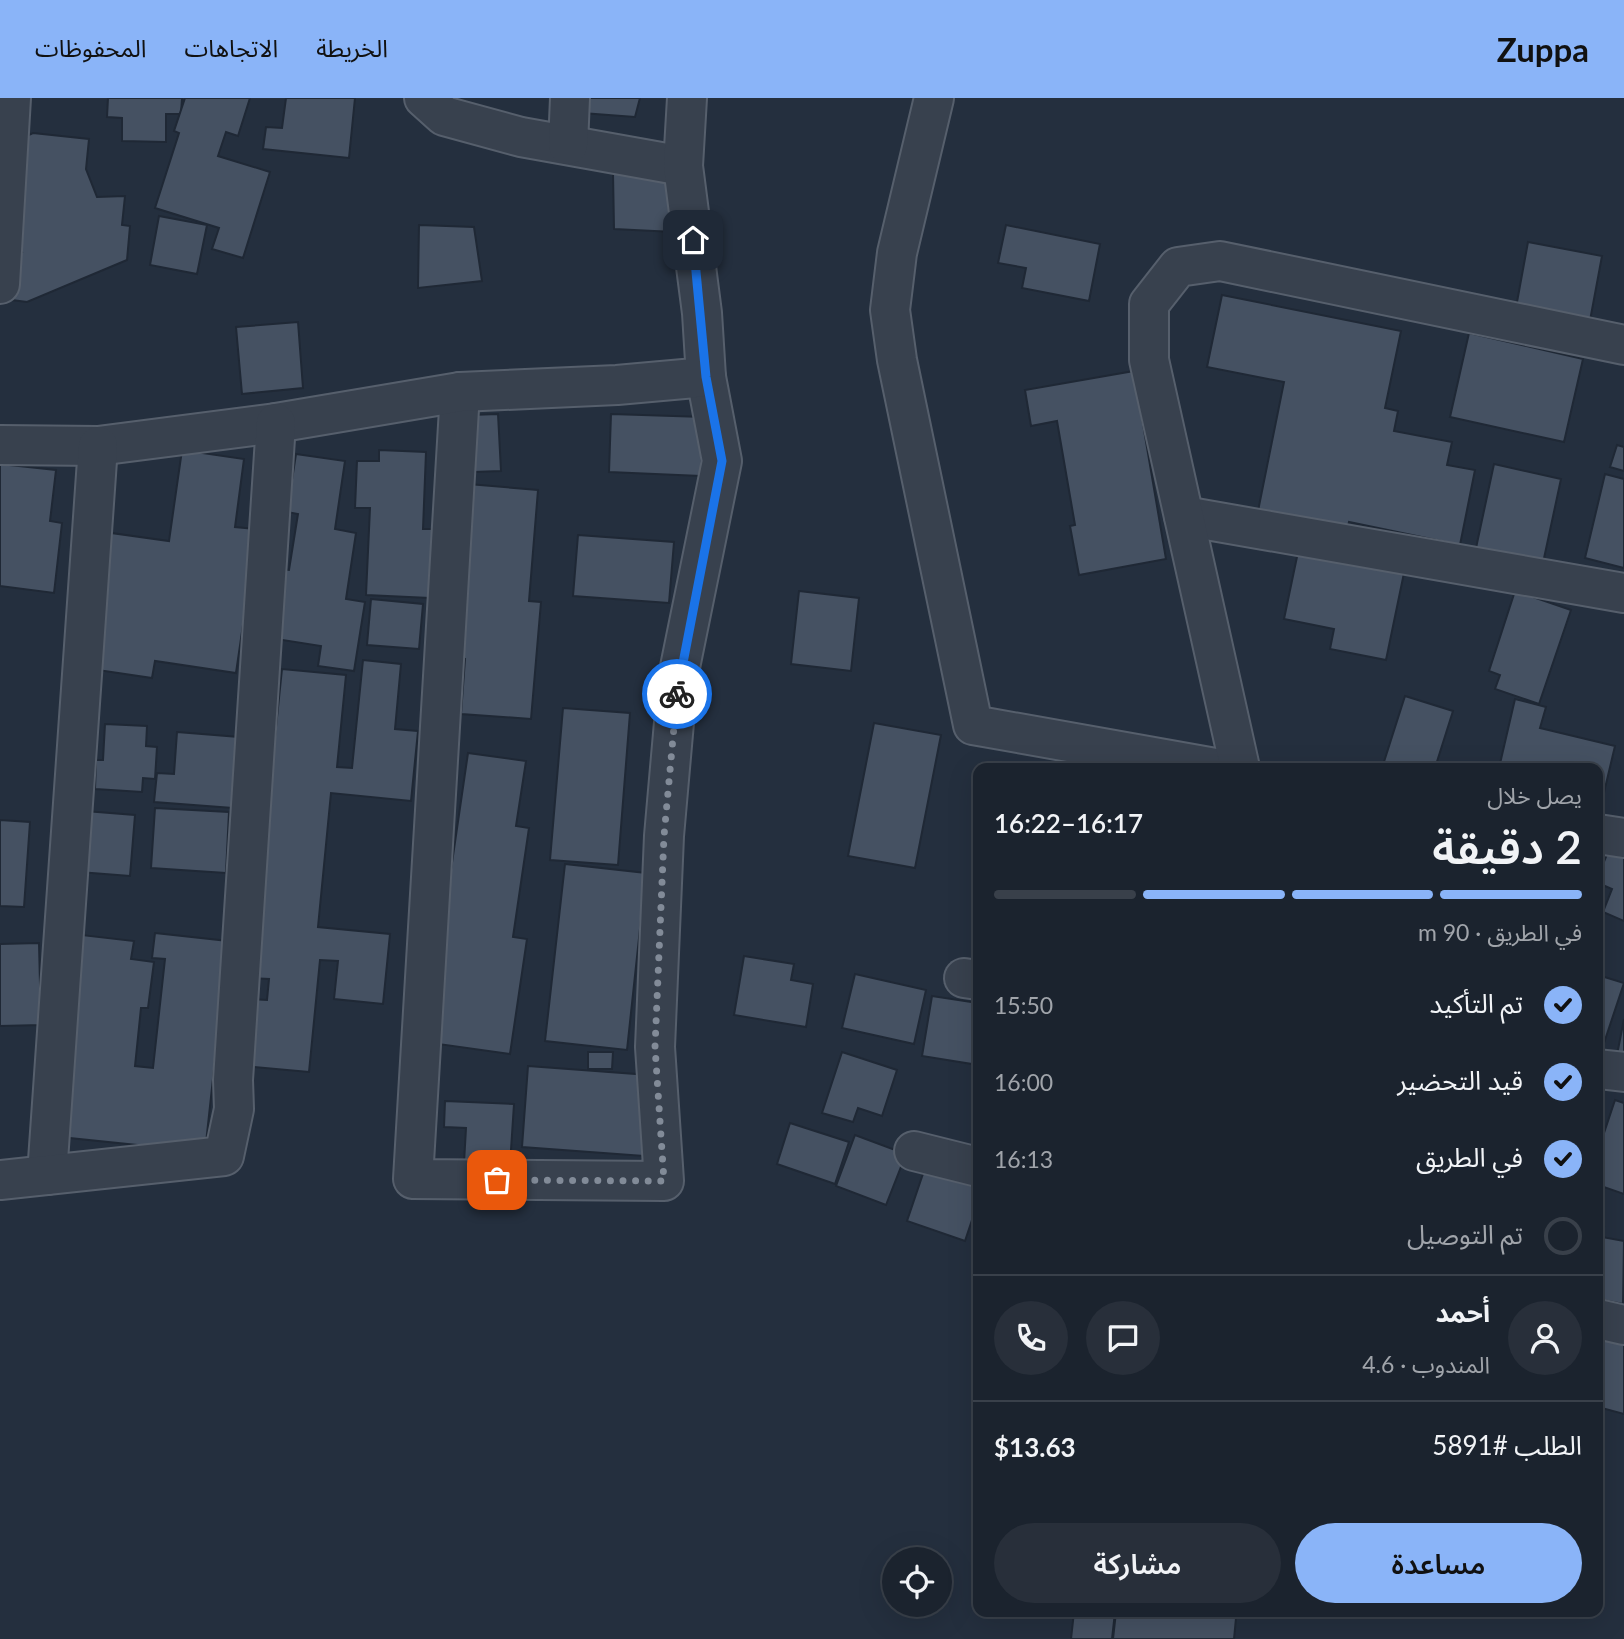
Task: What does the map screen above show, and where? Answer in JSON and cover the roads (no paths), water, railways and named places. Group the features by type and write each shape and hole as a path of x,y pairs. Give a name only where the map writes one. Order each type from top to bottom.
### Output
{"street":[{"path":"0,284 11,98"},
{"path":"424,98 444,116 522,137 683,166"},
{"path":"568,145 570,98"},
{"path":"460,392 413,1179 664,1181 655,1047 664,836 678,677 722,461 706,377 702,313 683,166 687,98"},
{"path":"933,98 897,253 890,310 897,360 973,725 1187,763"},
{"path":"1239,763 1149,360 1149,304 1178,267 1220,261 1624,345"},
{"path":"0,445 98,446 276,423 460,392 617,385 706,377"},
{"path":"0,1180 224,1156 234,1109 233,1080 276,423"},
{"path":"47,1175 98,446"},
{"path":"1184,516 1624,593"},
{"path":"1603,835 1624,838"},
{"path":"1603,1070 1624,1073"},
{"path":"914,1151 973,1166"},
{"path":"1603,1320 1624,1325"}]}
